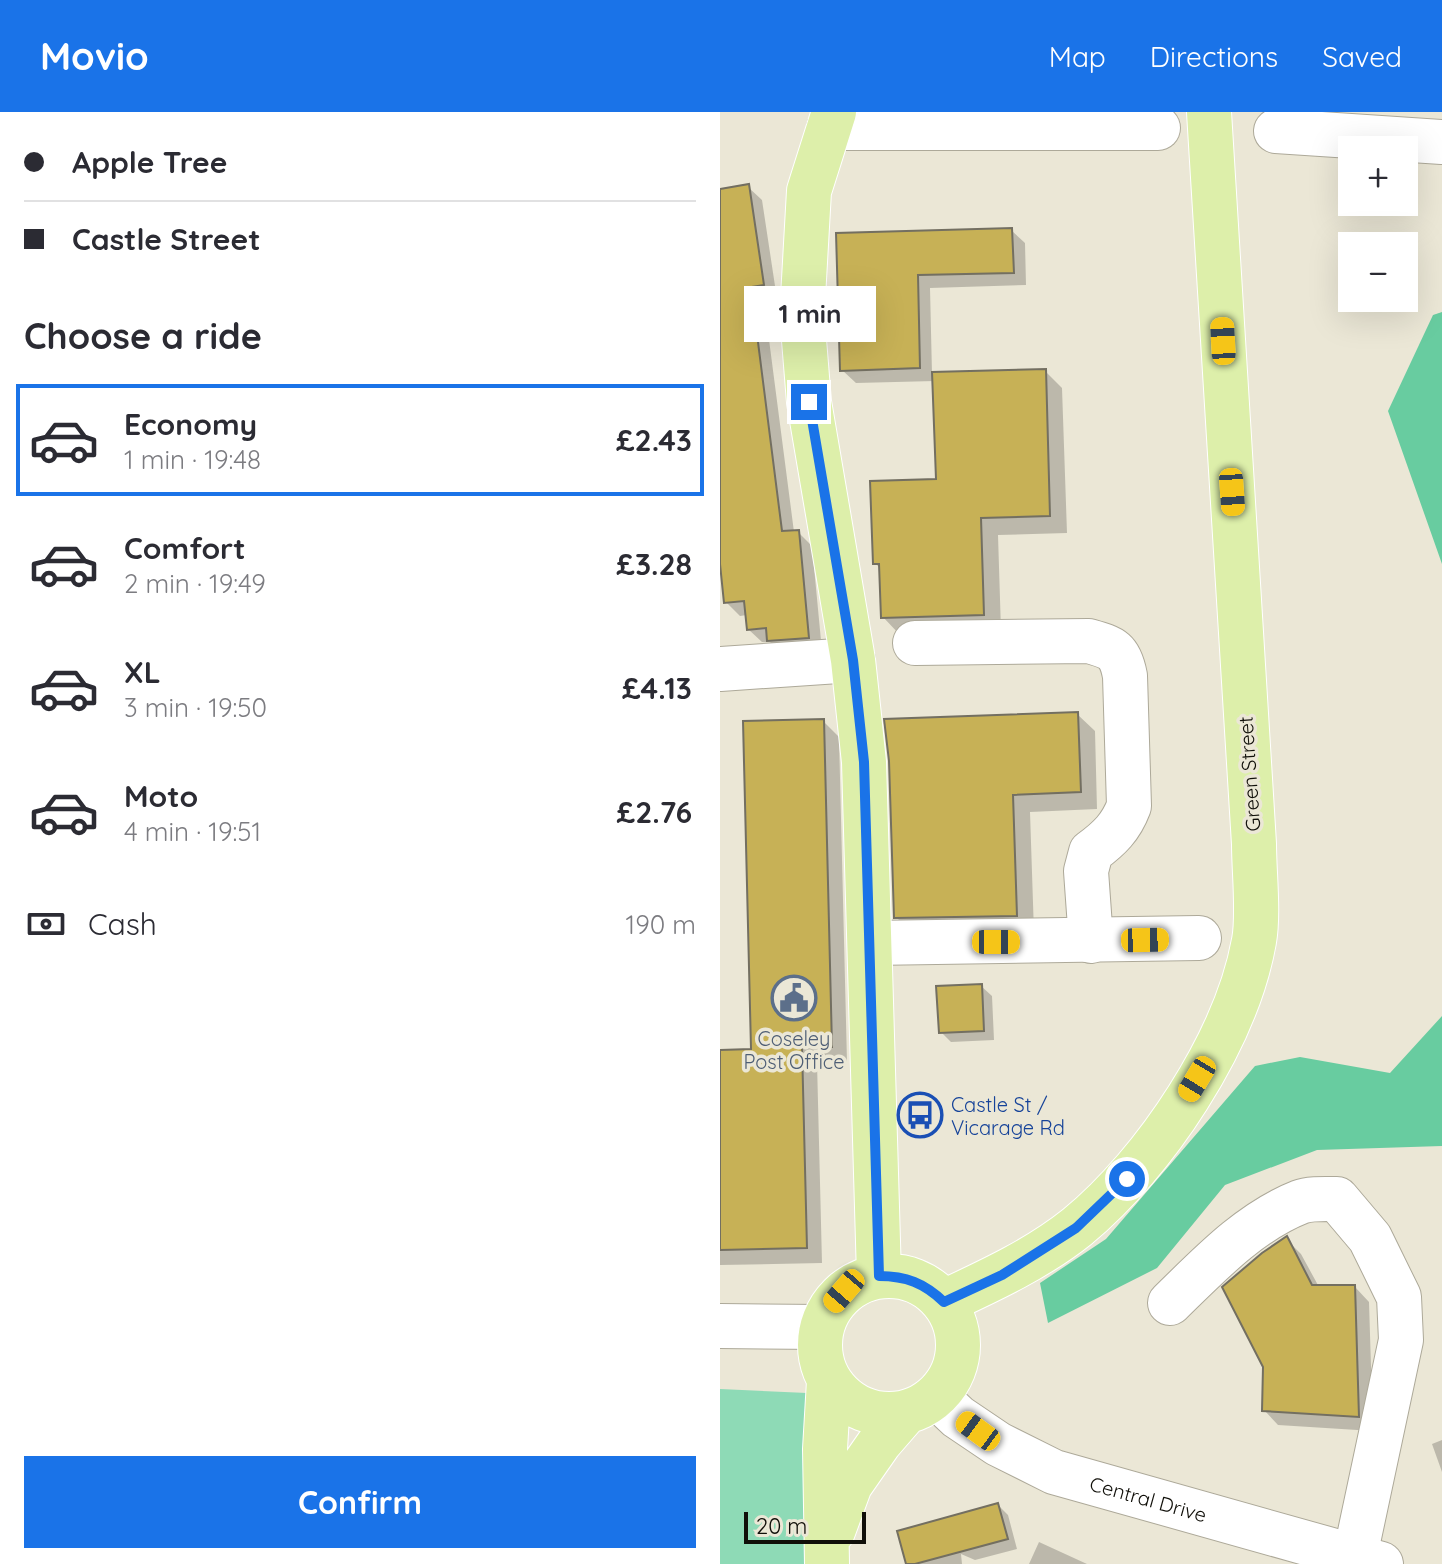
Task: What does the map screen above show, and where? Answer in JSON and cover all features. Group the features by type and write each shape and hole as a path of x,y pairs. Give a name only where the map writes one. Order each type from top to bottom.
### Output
{"main road":[{"name":"Green Street","path":"944,1302 1002,1275 1076,1228 1127,1179 1165,1134 1230,1024 1255,940 1254,844 1209,112"},
{"path":"832,120 809,191 802,315 809,402 853,660 864,762 879,1276"},
{"path":"827,1556 850,1485 880,1442 922,1403 956,1365 958,1346 955,1321 944,1302 931,1289 914,1280 879,1276 844,1291 830,1308 821,1327 821,1363 829,1381 851,1404 871,1412 890,1415 922,1403"},
{"path":"827,1556 825,1449 829,1381"}],"street":[{"path":"832,120 1158,128"},
{"path":"1276,131 1338,138"},
{"path":"1418,143 1442,142"},
{"path":"915,643 1089,641 1110,647 1122,658 1129,806 1122,825 1091,852 1086,871 1091,941"},
{"path":"720,669 853,660"},
{"path":"871,943 1199,938"},
{"path":"1170,1303 1213,1262 1262,1223 1302,1201 1337,1199 1370,1238 1399,1297 1401,1340 1368,1560"},
{"path":"720,1326 821,1327"},
{"name":"Central Drive","path":"922,1403 940,1400 958,1417 998,1444 1054,1472 1286,1550 1368,1560"}],"green space":[{"path":"1442,312 1442,564 1388,411 1433,315"},
{"path":"1442,1016 1442,1146 1317,1150 1225,1185 1157,1268 1048,1323 1040,1283 1106,1239 1255,1066 1300,1057 1390,1073"},
{"path":"720,1389 807,1393 808,1564 720,1564"}],"building":[{"path":"749,184 764,285 751,287 782,531 799,530 809,638 767,641 766,628 747,630 744,601 724,603 720,564 720,189"},
{"path":"1012,228 1014,273 918,275 920,368 840,371 836,233"},
{"path":"1046,369 1050,516 981,518 984,615 881,618 879,564 873,564 870,481 936,479 932,372"},
{"path":"1078,712 1081,792 1013,795 1017,916 894,918 889,761 884,719"},
{"path":"824,719 832,1047 802,1047 807,1248 720,1250 720,1050 751,1049 743,721"},
{"path":"982,984 984,1031 939,1033 936,986"},
{"path":"1287,1236 1312,1285 1355,1285 1359,1417 1262,1411 1263,1367 1222,1287"},
{"path":"998,1503 1008,1539 906,1564 897,1531"}],"place":[{"name":"Coseley Post Office","path":"794,998"},
{"name":"Castle St / Vicarage Rd","path":"920,1115"}],"route":[{"path":"809,402 853,660 864,762 879,1276 914,1280 931,1289 944,1302 1002,1275 1076,1228 1127,1179"}]}
